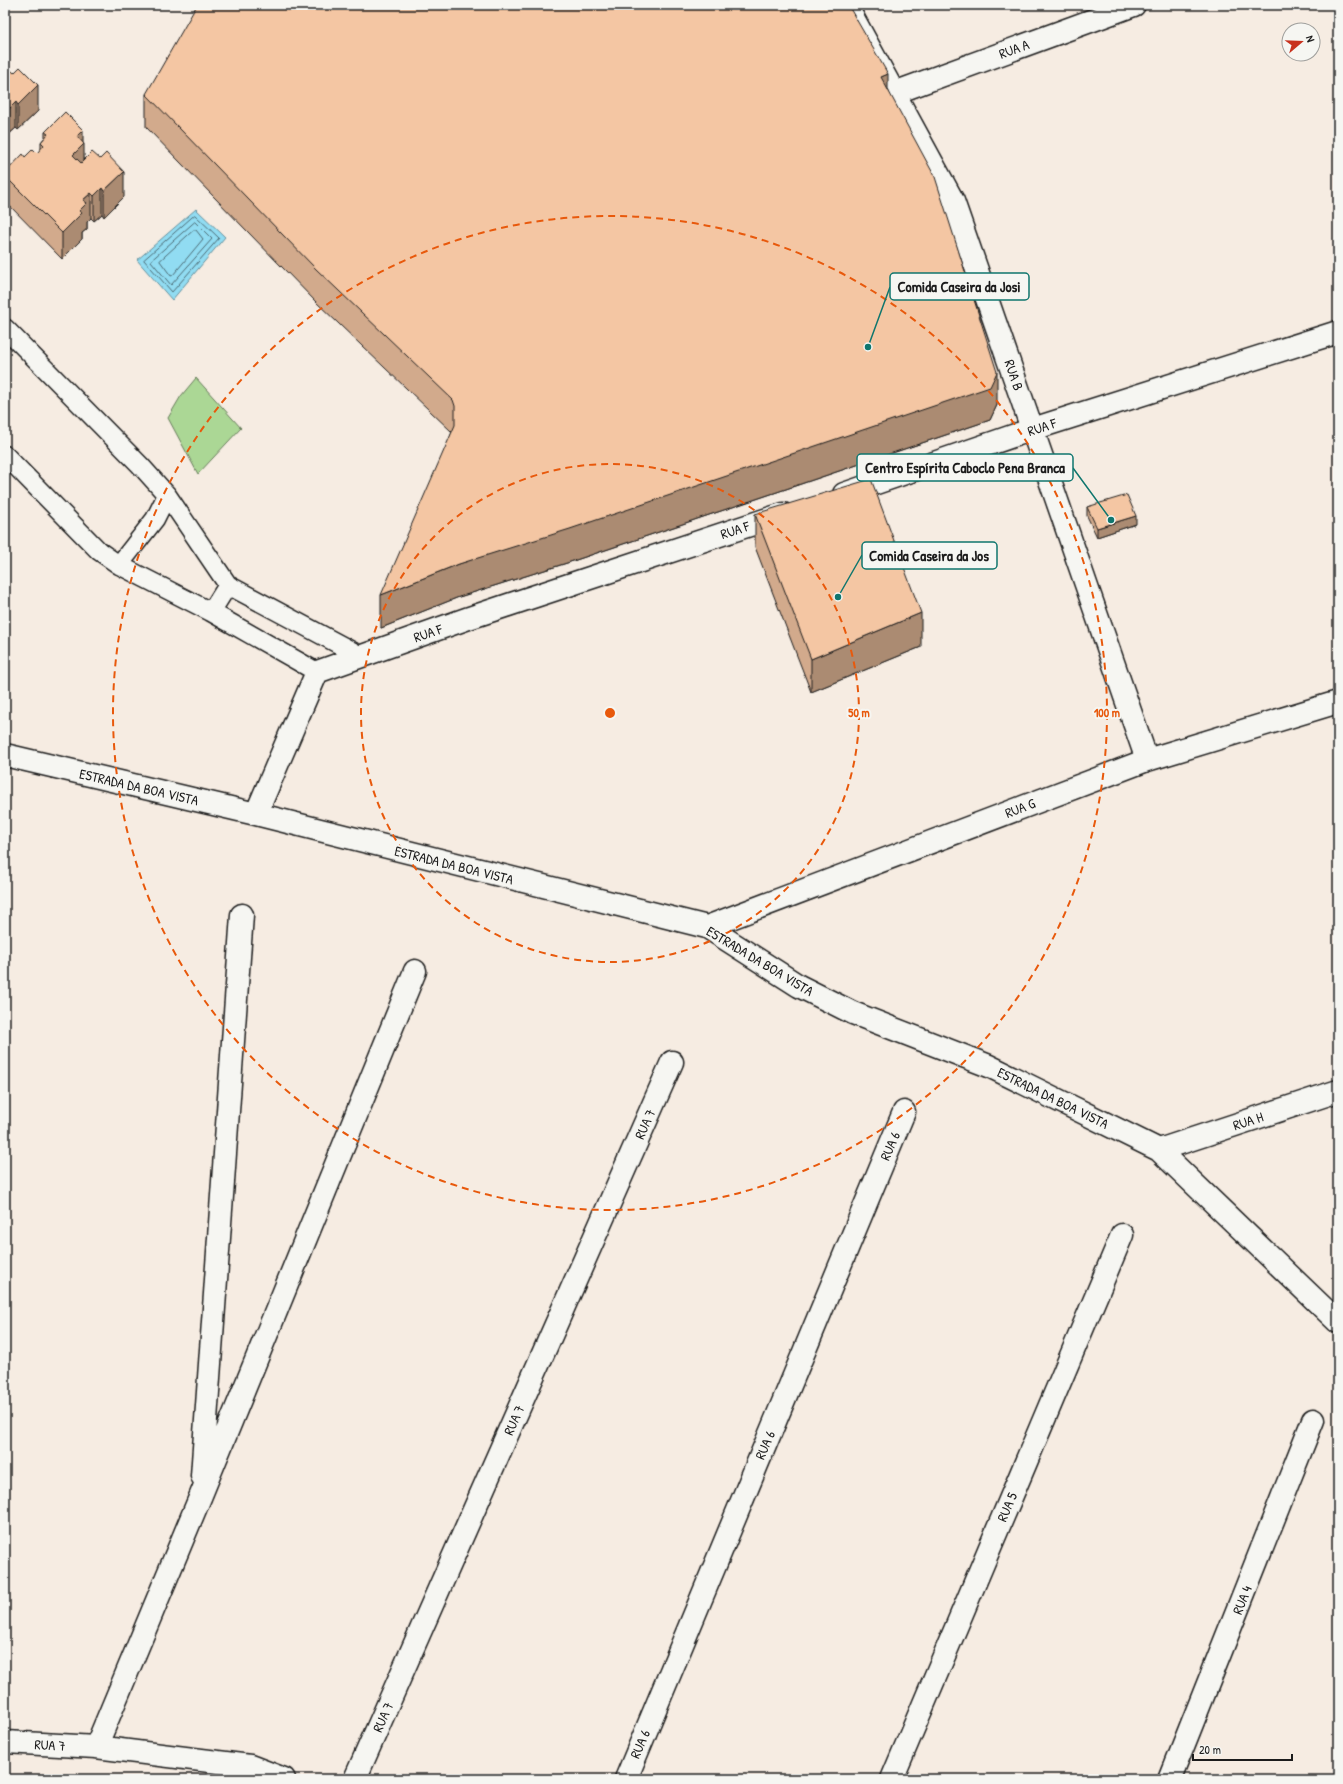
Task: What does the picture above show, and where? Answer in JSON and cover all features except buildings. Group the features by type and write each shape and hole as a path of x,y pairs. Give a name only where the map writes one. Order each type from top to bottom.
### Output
{"street":[{"name":"RUA B","path":"846,5 954,201 1147,760"},
{"name":"RUA A","path":"894,93 1134,5"},
{"name":"RUA F","path":"828,499 1033,429 1338,332"},
{"name":"RUA F","path":"317,672 798,509"},
{"path":"256,814 317,672"},
{"name":"RUA G","path":"708,927 1147,760 1338,702"},
{"name":"ESTRADA DA BOA VISTA","path":"5,755 256,814 708,927 799,986 846,1009 989,1066 1159,1150 1338,1322"},
{"path":"201,1495 242,915"},
{"path":"96,1747 201,1495 414,971"},
{"name":"RUA 7","path":"355,1779 672,1062"},
{"name":"RUA H","path":"1159,1150 1338,1091"},
{"name":"RUA 6","path":"626,1779 904,1112"},
{"name":"RUA 5","path":"892,1779 1122,1235"},
{"name":"RUA 4","path":"1170,1779 1313,1420"},
{"name":"RUA 7","path":"5,1742 96,1747 250,1766 284,1779"}],"lane":[{"path":"5,328 140,465 167,495 228,585 361,656"},
{"path":"5,455 99,551 119,565 211,612 317,672"},
{"path":"119,565 155,519 167,495"},
{"path":"211,612 228,585"}],"green space":[{"path":"196,378 241,428 198,474 168,418 181,396"}],"water":[{"path":"196,209 225,237 172,300 137,260"}],"place":[{"name":"Comida Caseira da Josi","path":"868,347"},
{"name":"Centro Espírita Caboclo Pena Branca","path":"1111,520"},
{"name":"Comida Caseira da Jos","path":"838,597"}]}
